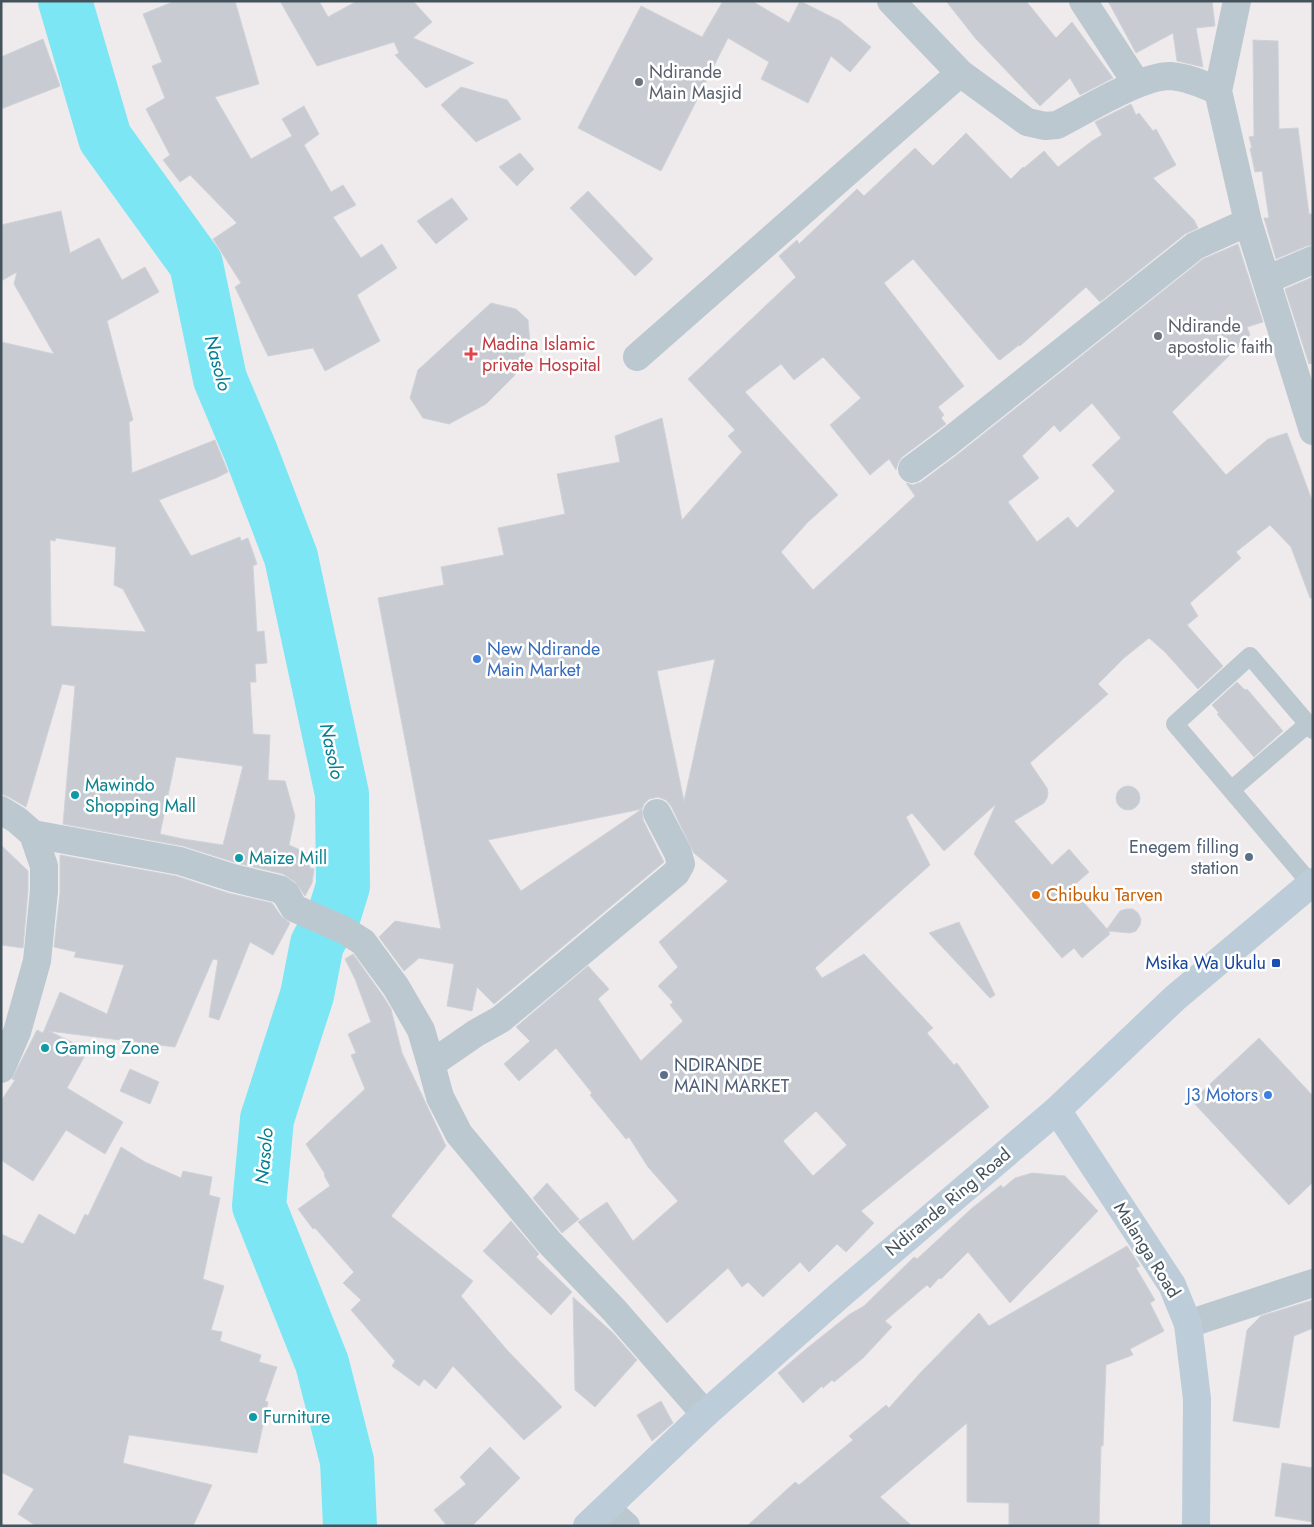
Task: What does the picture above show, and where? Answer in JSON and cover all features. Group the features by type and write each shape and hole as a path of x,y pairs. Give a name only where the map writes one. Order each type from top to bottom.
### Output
{"street":[{"path":"891,1 960,72 1027,122 1045,126 1057,125 1137,84 1168,76 1197,82 1218,91"},
{"path":"1082,1 1137,84"},
{"path":"1237,1 1218,91 1248,222 1313,431"},
{"path":"637,357 960,72"},
{"path":"912,469 1195,246 1248,222"},
{"path":"1266,280 1313,260"},
{"path":"1,810 17,820 32,834 44,866 44,891 37,961 17,1032 1,1069"},
{"path":"431,1064 476,1033 502,1019 676,872 681,864 678,853 657,813"},
{"path":"32,834 180,861 279,890 286,894 294,908 344,930 362,942 396,987 420,1030 440,1097 458,1134 549,1242 614,1310 705,1414"},
{"name":"Ndirande Ring Road","path":"607,1520 705,1414 847,1288 1057,1110 1175,998 1312,883"},
{"name":"Malanga Road","path":"1057,1110 1172,1285 1188,1324 1197,1400 1196,1526"},
{"path":"1188,1324 1313,1283"}],"lane":[{"path":"1231,790 1310,727 1250,656 1175,724 1231,790 1312,883"}],"building":[{"path":"175,1 235,1 259,84 215,97 251,159 292,136 282,119 304,106 319,134 304,145 331,192 343,185 356,205 333,217 361,258 382,244 397,268 357,295 380,341 325,371 313,348 268,356 235,287 241,283 213,239 237,223 190,175 180,182 163,160 170,155 146,109 165,98 152,66 162,62 143,14"},
{"path":"280,1 319,1 328,17 357,1 413,1 432,22 413,38 474,63 426,88 395,55 399,53 394,42 317,66"},
{"path":"723,1 752,1 789,23 800,1 840,21 871,47 850,72 831,56 808,103 761,79 769,62 728,38 661,171 578,128 641,6 702,37"},
{"path":"946,1 1026,1 1056,38 1072,22 1113,78 1080,95 1070,78 1040,106 976,39"},
{"path":"1108,1 1212,1 1215,26 1196,28 1203,67 1177,61 1173,33 1136,53"},
{"path":"43,39 60,86 1,109 1,57"},
{"path":"1253,40 1278,41 1279,129 1298,128 1309,214 1313,214 1313,245 1276,259 1264,218 1269,218 1262,171 1255,172 1250,148 1252,148 1249,137 1254,136"},
{"path":"461,87 507,100 521,119 476,142 441,105"},
{"path":"1131,104 1136,115 1139,113 1153,131 1156,129 1176,165 1153,178 1194,220 1198,228 1185,234 1100,302 1086,287 1020,346 1000,360 913,259 884,283 964,386 938,407 944,415 941,418 946,424 902,457 896,470 889,459 870,475 830,425 861,398 823,357 794,380 781,364 745,392 838,495 808,522 781,552 813,590 915,496 906,483 913,485 921,482 957,455 1203,259 1238,244 1263,322 1247,327 1250,335 1172,412 1226,475 1268,439 1287,433 1313,503 1313,598 1310,598 1291,547 1270,525 1236,552 1241,558 1190,603 1198,616 1187,625 1223,666 1198,689 1165,652 1149,638 1124,658 1098,684 1108,694 1030,763 1047,788 1047,798 1044,803 1014,821 1052,865 1069,849 1089,872 1071,888 1107,929 1120,911 1133,909 1141,919 1136,931 1130,933 1108,931 1110,934 1082,958 1074,948 1062,958 974,854 996,804 944,851 912,813 906,817 930,865 815,968 822,978 864,954 933,1028 927,1033 954,1065 957,1063 989,1107 861,1211 874,1223 846,1252 837,1244 809,1272 800,1262 763,1297 748,1282 742,1287 728,1268 667,1323 578,1222 607,1202 633,1241 678,1201 648,1167 629,1137 626,1139 590,1095 592,1093 556,1048 519,1081 504,1064 530,1041 516,1027 588,966 609,989 598,999 641,1061 683,1021 670,1005 673,1002 658,986 678,967 659,942 728,881 694,853 671,806 666,800 658,797 649,799 642,809 643,820 664,862 494,1004 477,987 472,1011 447,1006 454,964 419,958 404,971 379,937 395,921 441,929 378,598 444,585 441,567 504,555 498,528 565,514 557,474 620,462 615,436 662,418 682,520 742,452 728,436 735,430 688,379 796,277 779,256 797,240 799,244 857,189 864,196 915,148 933,166 966,133 1011,179 1044,151 1058,167 1102,135 1095,122","holes":["1092,403 1121,438 1092,465 1115,491 1077,528 1068,517 1037,542 1008,502 1039,478 1022,456 1054,425 1060,432","715,659 684,801 657,671","642,809 521,891 488,840","816,1111 847,1145 813,1176 783,1141"]},
{"path":"520,153 534,169 517,186 499,167"},
{"path":"588,191 653,259 635,276 570,208"},
{"path":"452,198 468,219 436,244 417,221"},
{"path":"61,211 70,253 99,238 122,280 145,267 159,292 107,321 133,420 129,422 132,473 215,440 228,472 159,500 191,556 240,537 241,541 248,538 257,564 253,566 257,632 264,631 267,663 255,664 256,682 250,682 253,734 270,735 268,780 285,781 295,816 289,845 309,854 310,868 314,869 312,883 305,896 295,882 283,874 237,863 183,846 63,824 75,686 62,684 26,807 1,794 1,342 54,354 14,284 17,272 1,281 1,225","holes":["56,538 116,547 114,585 123,589 146,632 51,626 50,540 55,541","176,757 243,766 223,845 160,834"]},
{"path":"1313,277 1313,363 1309,364 1285,289"},
{"path":"491,303 516,309 528,320 530,343 514,376 486,404 449,424 423,418 410,398 418,370"},
{"path":"1237,682 1245,690 1247,689 1283,731 1254,757 1217,714 1219,713 1212,705"},
{"path":"1128,786 1137,789 1140,798 1137,807 1128,810 1119,807 1116,798 1119,789"},
{"path":"1,845 28,871 23,948 1,945"},
{"path":"60,855 176,876 228,893 272,903 281,916 290,923 273,955 250,942 219,1020 209,1017 218,960 213,959 175,1047 49,1031 88,1050 67,1088 123,1122 105,1154 66,1130 33,1181 1,1160 1,1101 15,1080 12,1079 37,1030 43,1033 60,992 107,1014 124,965 74,957 76,952 54,947 60,893"},
{"path":"959,922 995,995 990,998 929,933"},
{"path":"353,954 391,1009 402,1053 446,1146 391,1216 473,1281 461,1296 507,1350 562,1407 524,1440 453,1366 436,1389 424,1379 419,1386 392,1366 395,1361 351,1310 361,1300 343,1283 354,1272 315,1228 313,1229 298,1209 330,1186 325,1174 306,1144 365,1089 351,1055 356,1053 348,1034 371,1022 355,979 345,959"},
{"path":"1259,1038 1313,1096 1313,1182 1289,1205 1192,1101"},
{"path":"130,1069 159,1082 150,1104 120,1091"},
{"path":"121,1147 145,1162 181,1178 183,1171 212,1177 209,1195 220,1198 203,1279 224,1286 211,1330 222,1332 220,1341 261,1355 259,1362 277,1367 265,1401 268,1402 257,1453 129,1435 123,1463 212,1485 193,1526 36,1526 18,1514 34,1489 1,1472 1,1234 23,1244 39,1214 75,1235 85,1214 88,1216"},
{"path":"1032,1173 1065,1176 1098,1211 1010,1303 968,1252 941,1279 939,1278 930,1288 927,1285 885,1321 892,1327 863,1358 834,1382 832,1380 823,1388 822,1386 803,1403 778,1373 850,1314 864,1306 914,1257 917,1259 971,1209 1001,1185 1003,1188 1015,1178"},
{"path":"547,1183 579,1219 562,1233 533,1198"},
{"path":"511,1221 539,1254 536,1257 572,1292 551,1315 483,1251"},
{"path":"1127,1246 1140,1266 1136,1268 1155,1300 1150,1303 1164,1331 1130,1349 1133,1355 1106,1365 1099,1526 1009,1526 1009,1503 967,1502 967,1423 880,1497 912,1526 747,1526 795,1482 799,1485 853,1440 849,1436 886,1405 889,1408 979,1313 989,1326"},
{"path":"573,1297 613,1333 637,1360 595,1407 575,1390"},
{"path":"1313,1300 1313,1328 1294,1336 1279,1428 1233,1421 1247,1330 1261,1316"},
{"path":"661,1401 673,1423 652,1441 637,1415"},
{"path":"490,1447 520,1478 472,1526 447,1526 434,1510 466,1484 460,1477"},
{"path":"1282,1463 1313,1468 1313,1522 1275,1516"}],"waterway":[{"name":"Nasolo","path":"65,1 105,138 196,264 220,379 250,450 291,557 342,794 343,886 335,912 317,944 307,995 267,1119 259,1206 322,1363 347,1461 350,1526"}],"place":[{"name":"Ndirande Main Masjid","path":"639,82"},
{"name":"Ndirande apostolic faith","path":"1158,336"},
{"name":"Madina Islamic private Hospital","path":"471,354"},
{"name":"New Ndirande Main Market","path":"477,659"},
{"name":"Mawindo Shopping Mall","path":"75,795"},
{"name":"Enegem filling station","path":"1249,857"},
{"name":"Maize Mill","path":"239,858"},
{"name":"Chibuku Tarven","path":"1036,895"},
{"name":"Msika Wa Ukulu","path":"1276,963"},
{"name":"Gaming Zone","path":"45,1048"},
{"name":"NDIRANDE MAIN MARKET","path":"664,1075"},
{"name":"J3 Motors","path":"1268,1095"},
{"name":"Furniture","path":"253,1417"}]}
